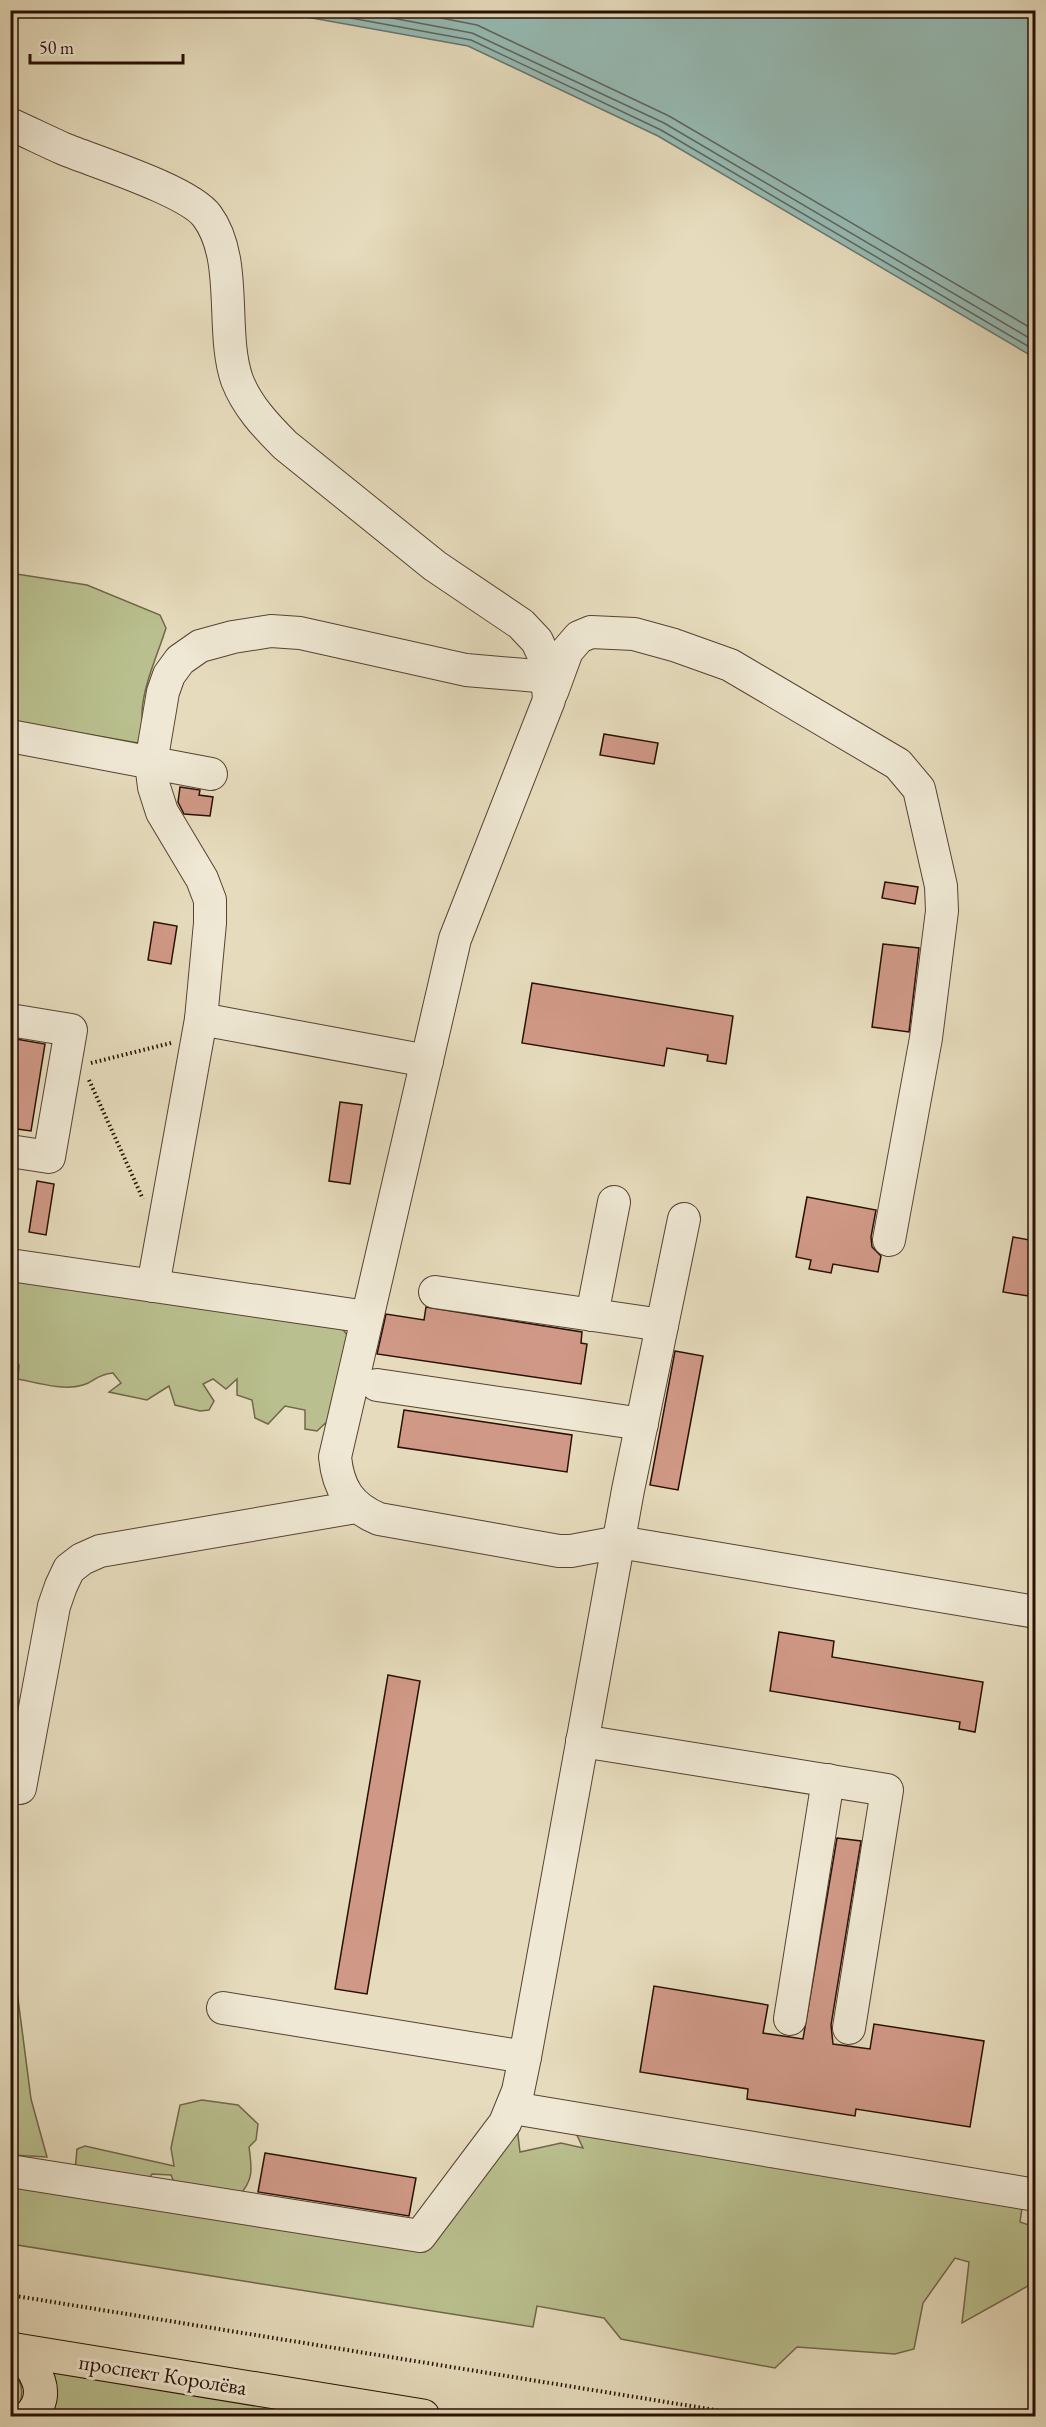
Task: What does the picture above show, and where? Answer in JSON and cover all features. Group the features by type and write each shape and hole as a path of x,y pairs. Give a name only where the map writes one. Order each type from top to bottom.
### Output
{"main road":[{"path":"13,2350 28,2361 41,2388 40,2401 30,2416"},
{"name":"проспект Королёва","path":"13,2350 423,2416"}],"lane":[{"path":"10,124 164,189 193,204 207,216 219,240 237,380 263,424 285,445 435,566 521,624 537,641 546,661 549,689"},
{"path":"153,1286 200,1028 210,900 202,879 162,812 154,787 151,763 163,692 169,675 180,660 200,646 233,637 271,631 300,633 549,689"},
{"path":"889,1240 926,1038 942,911 941,886 916,783 898,764 730,665 674,645 634,634 604,631 591,632 579,637 567,651 549,689 455,939 335,1457 341,1487 356,1508 379,1519 559,1551 619,1542 1035,1612"},
{"path":"10,736 211,774"},
{"path":"10,1020 71,1030 73,1067 50,1157 10,1151"},
{"path":"200,1028 427,1061"},
{"path":"592,1315 614,1202"},
{"path":"10,2170 420,2236 505,2123 513,2108 525,2056 619,1542 684,1219"},
{"path":"10,1265 368,1317"},
{"path":"435,1292 662,1325"},
{"path":"377,1385 642,1424"},
{"path":"10,1786 20,1788 54,1606 69,1569 100,1551 356,1508"},
{"path":"582,1741 887,1790 849,2028"},
{"path":"790,2019 828,1780"},
{"path":"224,2008 525,2056"},
{"path":"513,2108 1035,2195"}],"path":[{"path":"161,1238 73,1067 200,1028"},
{"path":"10,2295 752,2416"}],"green space":[{"path":"10,573 87,585 160,615 166,628 145,690 138,743 11,721"},
{"path":"11,1273 337,1322 348,1336 334,1415 317,1431 305,1429 305,1410 285,1406 268,1424 255,1418 252,1400 237,1395 237,1379 226,1389 213,1379 203,1384 214,1401 209,1410 200,1411 175,1405 169,1386 147,1400 109,1392 121,1383 113,1373 76,1387 51,1386 18,1379 19,1365 11,1363"},
{"path":"10,1937 31,2099 47,2157 11,2155"},
{"path":"202,2100 238,2105 258,2124 256,2140 249,2147 251,2174 247,2185 238,2197 176,2187 171,2175 152,2174 145,2183 75,2171 77,2149 85,2146 174,2166 171,2148 180,2105"},
{"path":"517,2127 520,2152 561,2143 583,2148 574,2129 1022,2208 1020,2222 1035,2227 1035,2282 962,2323 969,2262 955,2258 923,2303 914,2349 895,2354 797,2347 775,2368 621,2339 604,2318 537,2306 533,2327 11,2244 10,2179 423,2245"},
{"path":"10,2367 21,2384 22,2390 20,2402 11,2413"},
{"path":"49,2372 334,2416 49,2416"}],"water":[{"path":"273,11 1035,11 1035,358 658,136 468,46"}],"building":[{"path":"604,734 658,743 654,764 600,755"},
{"path":"180,787 200,790 199,795 213,797 210,816 184,814 178,802"},
{"path":"885,882 918,887 915,904 882,898"},
{"path":"154,922 177,926 171,964 148,960"},
{"path":"883,944 919,948 909,1032 872,1027"},
{"path":"532,983 733,1016 726,1064 707,1061 708,1055 667,1048 664,1066 522,1043"},
{"path":"10,1038 45,1044 31,1131 10,1128"},
{"path":"340,1102 362,1105 350,1184 329,1181"},
{"path":"37,1181 54,1184 46,1235 29,1232"},
{"path":"807,1197 876,1210 871,1237 872,1247 881,1256 878,1272 833,1264 831,1273 809,1269 811,1260 796,1257"},
{"path":"1013,1237 1035,1241 1028,1296 1003,1292"},
{"path":"426,1307 582,1332 581,1343 587,1344 581,1384 377,1354 386,1314 424,1320"},
{"path":"675,1351 703,1356 678,1490 650,1485"},
{"path":"404,1410 572,1435 567,1472 398,1447"},
{"path":"779,1632 834,1641 832,1657 983,1682 975,1732 959,1729 960,1722 770,1691"},
{"path":"388,1675 420,1681 367,1994 335,1989"},
{"path":"837,1838 861,1841 831,2025 833,2044 870,2049 874,2024 984,2041 970,2127 856,2109 855,2116 747,2099 748,2089 640,2072 654,1986 768,2005 763,2033 803,2039"},
{"path":"265,2153 416,2178 409,2216 258,2192"}]}
